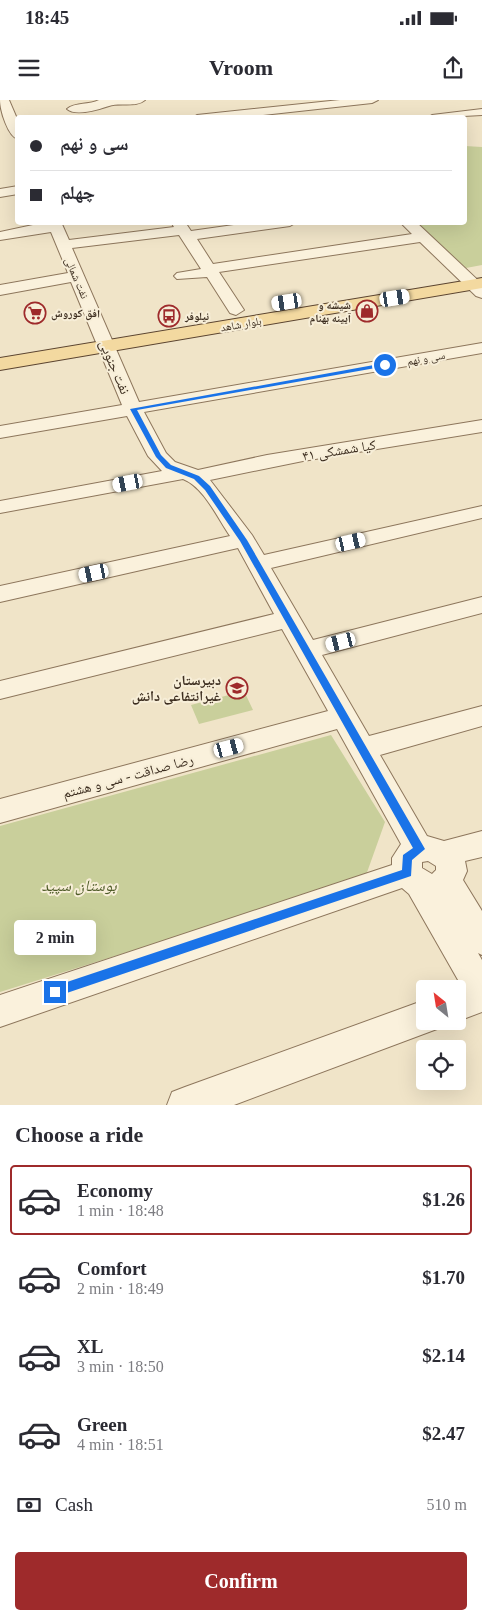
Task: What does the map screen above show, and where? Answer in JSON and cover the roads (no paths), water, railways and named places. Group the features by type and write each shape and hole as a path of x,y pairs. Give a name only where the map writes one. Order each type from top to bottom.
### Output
{"main road":[{"name":"بلوار شاهد","path":"0,364 236,310 476,281"},
{"name":"بلوار شاهد","path":"0,350 103,340 476,281"}],"street":[{"path":"73,108 100,103 139,100"},
{"path":"275,100 291,115"},
{"path":"223,115 372,100"},
{"path":"100,103 108,115"},
{"path":"3,105 15,140"},
{"path":"457,115 482,112"},
{"path":"0,193 15,190"},
{"path":"0,236 55,225"},
{"name":"نفت شمالی","path":"55,225 103,340"},
{"path":"63,245 183,230 250,225"},
{"path":"410,225 476,281"},
{"path":"183,230 236,310"},
{"path":"182,276 423,237"},
{"path":"0,290 76,276"},
{"name":"نفت جنوبی","path":"103,340 133,409 158,456 168,466 196,479 244,540 432,869"},
{"name":"سی و نهم","path":"0,432 482,348"},
{"path":"0,508 333,461 417,439 482,426"},
{"path":"257,564 482,512"},
{"path":"0,594 244,540"},
{"path":"306,651 482,605"},
{"path":"0,690 288,619"},
{"path":"362,749 482,716"},
{"name":"رضا صداقت - سی و هشتم","path":"0,811 344,717"},
{"path":"432,869 482,844"},
{"path":"0,1011 432,869 482,856"},
{"path":"432,869 482,940"},
{"path":"432,869 482,991"},
{"path":"466,1002 482,996"},
{"path":"185,1105 416,1020"}],"place":[{"name":"شیشه و آیینه بهنام","path":"367,311"},
{"name":"افق کوروش","path":"35,313"},
{"name":"نیلوفر","path":"169,316"},
{"name":"دبیرستان غیرانتفاعی دانش","path":"237,688"}],"park label":[{"name":"بوستان سپید","path":"79,885"}]}
